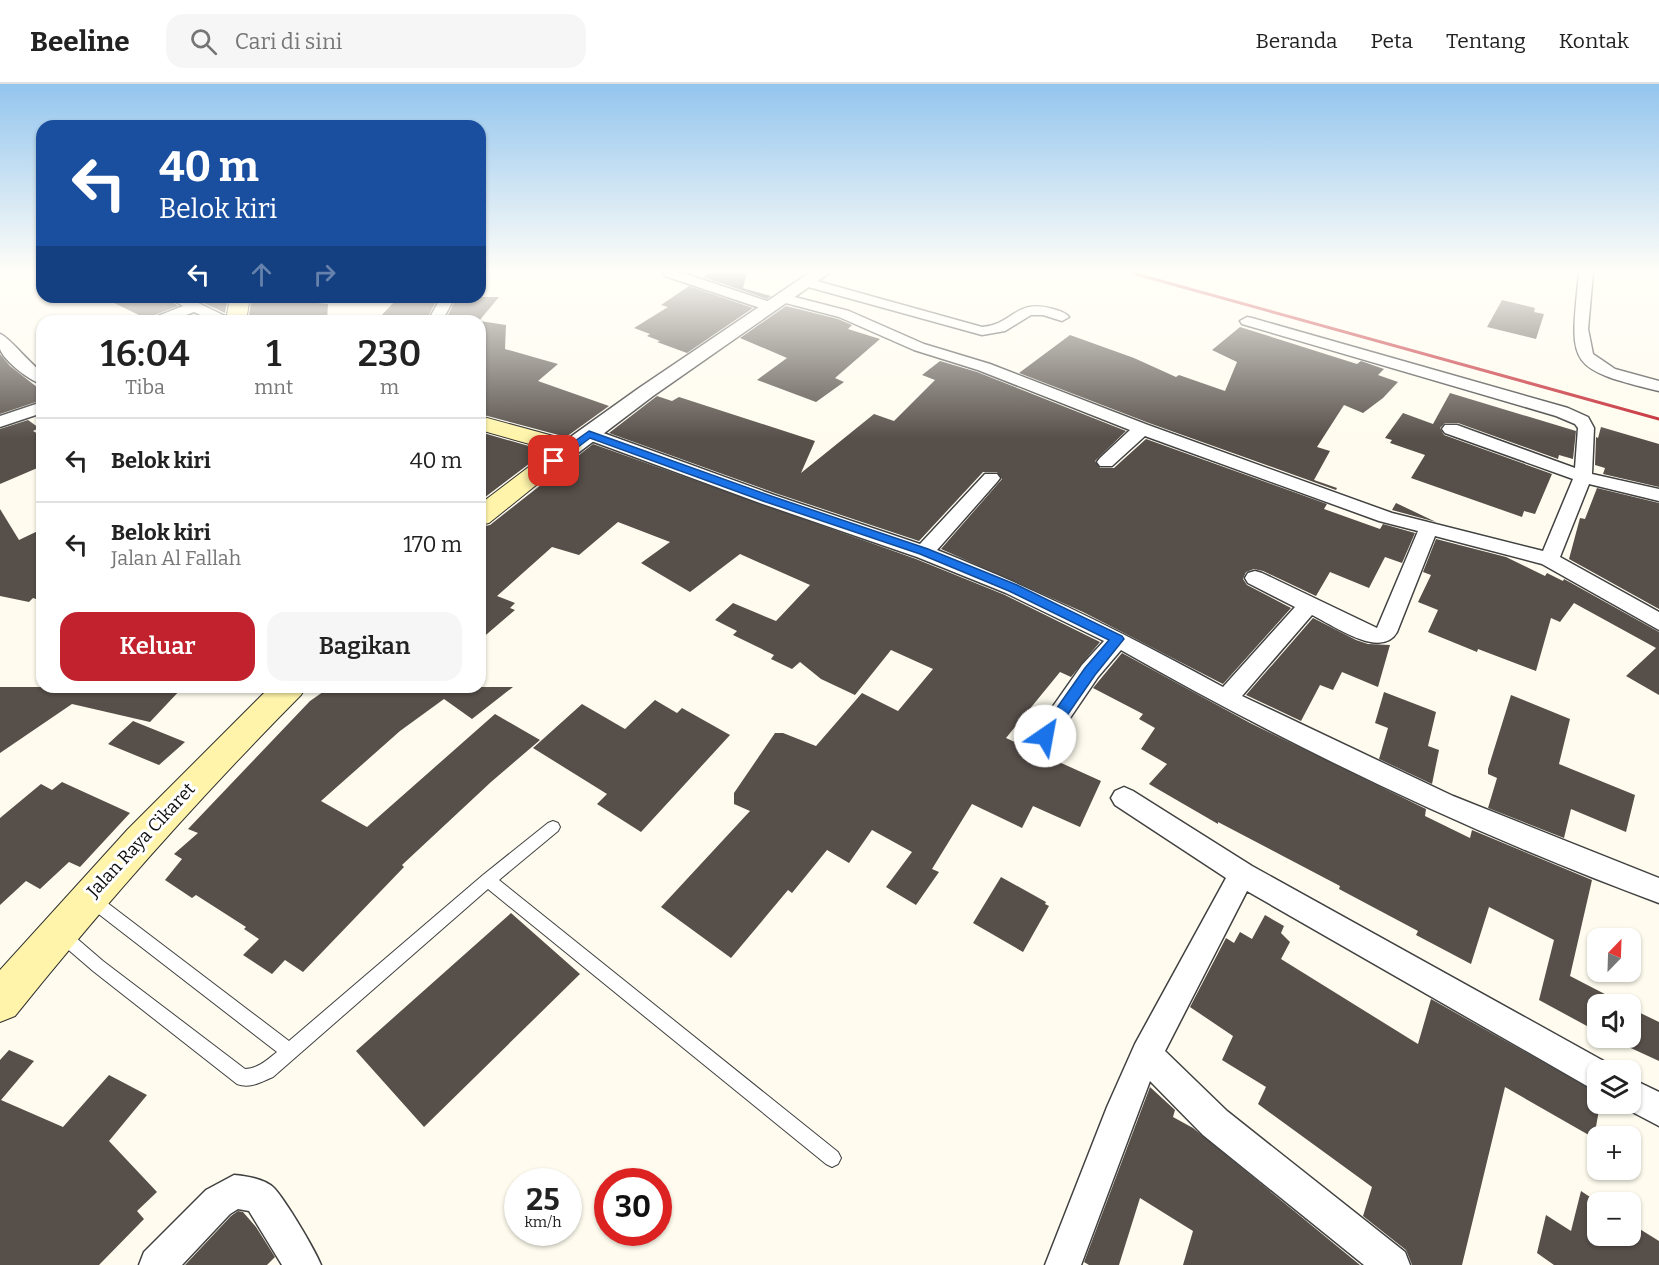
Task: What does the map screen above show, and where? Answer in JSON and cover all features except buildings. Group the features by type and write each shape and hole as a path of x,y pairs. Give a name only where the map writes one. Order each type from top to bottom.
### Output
{"main road":[{"path":"486,424 580,441"},
{"path":"486,512 580,441"},
{"name":"Jalan Raya Cikaret","path":"3,992 189,789 284,693"}],"street":[{"path":"580,441 739,328"},
{"path":"876,328 909,343 984,367 1142,429 1386,517 1428,530 1550,559 1659,622"},
{"path":"973,328 982,331 1003,328"},
{"path":"1271,328 1573,416 1582,422 1586,428 1583,477 1550,559"},
{"path":"1582,328 1582,346 1586,356 1596,365 1615,374 1659,386"},
{"path":"0,338 10,353 36,372"},
{"path":"0,422 36,409"},
{"path":"1106,462 1142,429"},
{"path":"1451,429 1583,477 1659,495"},
{"path":"580,441 767,499 924,552 1013,588 1118,639 1226,699 1444,804 1659,891"},
{"path":"924,552 991,478"},
{"path":"1255,578 1368,634 1382,636 1386,632 1415,566 1428,530"},
{"path":"1226,699 1308,606"},
{"path":"1045,736 1084,680 1118,639"},
{"path":"1124,798 1242,874 1587,1070"},
{"path":"1063,1265 1123,1107 1146,1055 1242,874"},
{"path":"1146,1055 1215,1123 1392,1265"},
{"path":"1641,1100 1659,1110"},
{"path":"157,1265 218,1202 234,1192 248,1193 261,1199 303,1265"}],"lane":[{"path":"58,931 98,966 243,1078 254,1077 267,1071 488,879 553,828"},
{"path":"488,879 832,1158"},
{"path":"88,897 289,1051"}],"railway":[{"path":"1331,328 1659,419"}],"route":[{"path":"554,461 589,434 767,499 924,552 1013,588 1118,639 1090,671 1045,736"}]}
